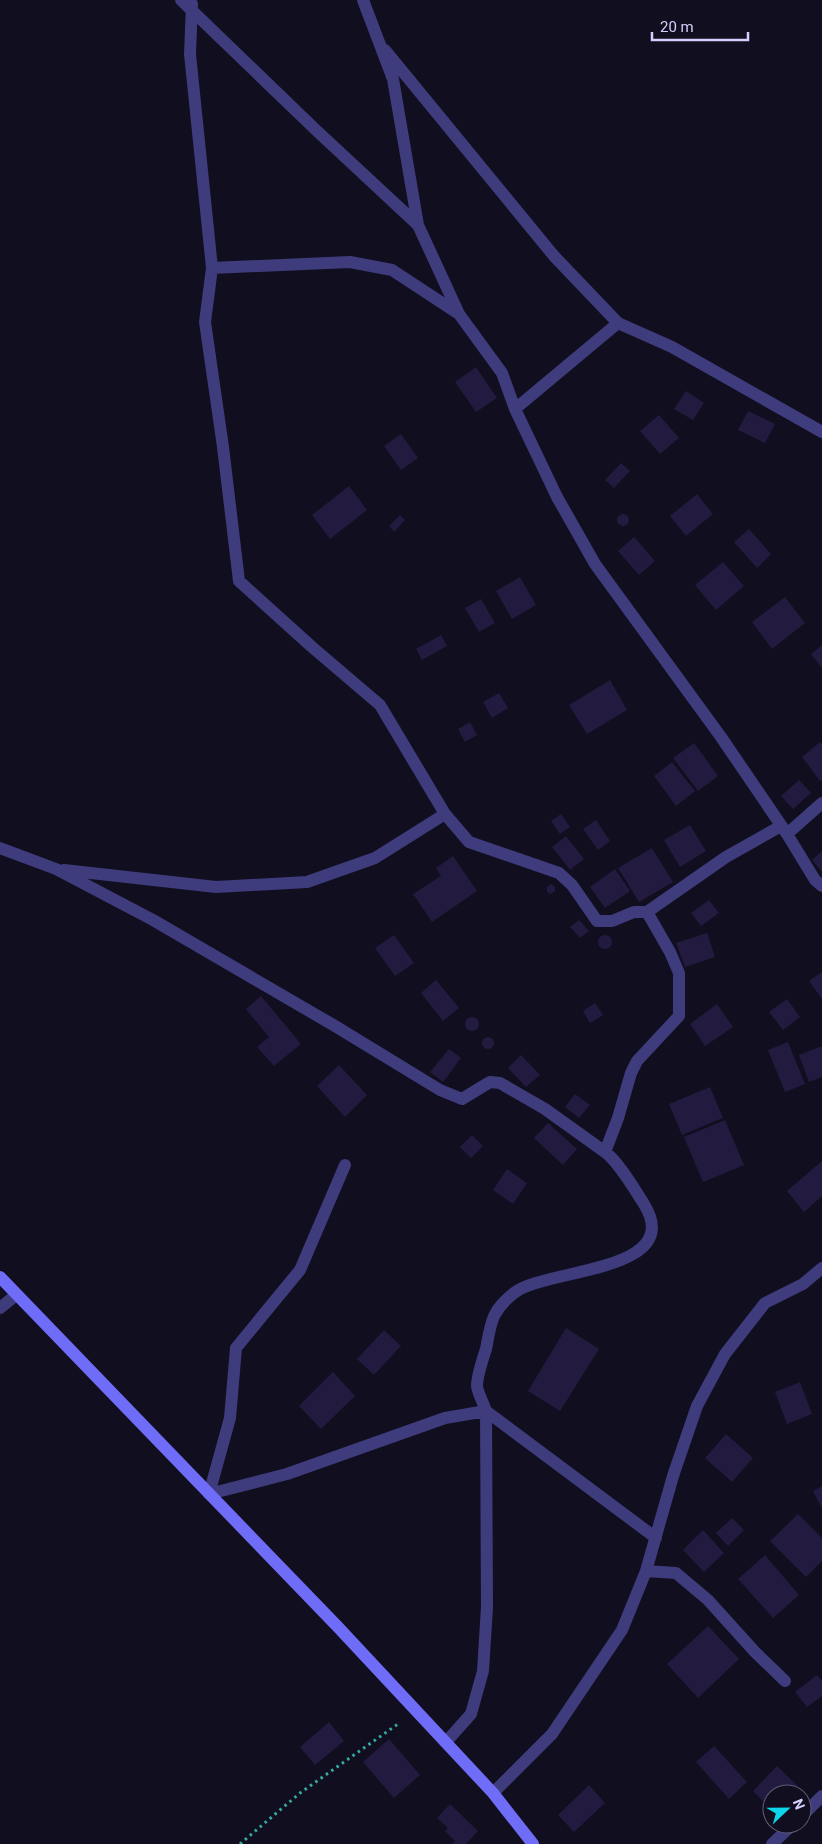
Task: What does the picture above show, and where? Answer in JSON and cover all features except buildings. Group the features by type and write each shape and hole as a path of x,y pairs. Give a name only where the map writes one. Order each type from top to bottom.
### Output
{"street":[{"path":"181,0 191,5 317,131 418,225"},
{"path":"363,0 393,80 418,225 459,314 502,373 515,409 557,497 595,564 721,737 784,830 815,880 822,886"},
{"path":"191,5 190,54 212,268 205,322 223,447 239,581 380,705 445,814 469,842 559,872 572,885 597,921 612,921 634,912 647,912 726,857 784,830 822,803"},
{"path":"378,42 554,256 618,323 672,347 822,432"},
{"path":"212,268 350,262 392,270 459,314"},
{"path":"515,409 618,323"},
{"path":"56,869 216,887 307,882 374,858 445,814"},
{"path":"0,848 56,869 170,930 440,1090 462,1100 490,1082 500,1083 545,1109 605,1152 632,1186 650,1215 653,1232 642,1250 620,1261 541,1281 514,1292 494,1313 477,1386 486,1411 487,1606 482,1671 471,1714 446,1742"},
{"path":"605,1152 637,1061 679,1016 679,973 670,952 647,912"},
{"path":"209,1494 230,1418 236,1348 300,1270 345,1165"},
{"path":"493,1793 552,1734 622,1630 646,1571 673,1476 697,1406 725,1354 765,1303 803,1284 822,1268"},
{"path":"0,1278 337,1626 493,1793 533,1844"},
{"path":"0,1308 16,1294"},
{"path":"209,1494 287,1474 445,1418 486,1411 656,1538"},
{"path":"646,1571 676,1574 708,1600 755,1652 785,1681"},
{"path":"812,1806 822,1796"},
{"path":"772,1844 782,1834"}],"path":[{"path":"240,1844 300,1793 417,1711"}]}
